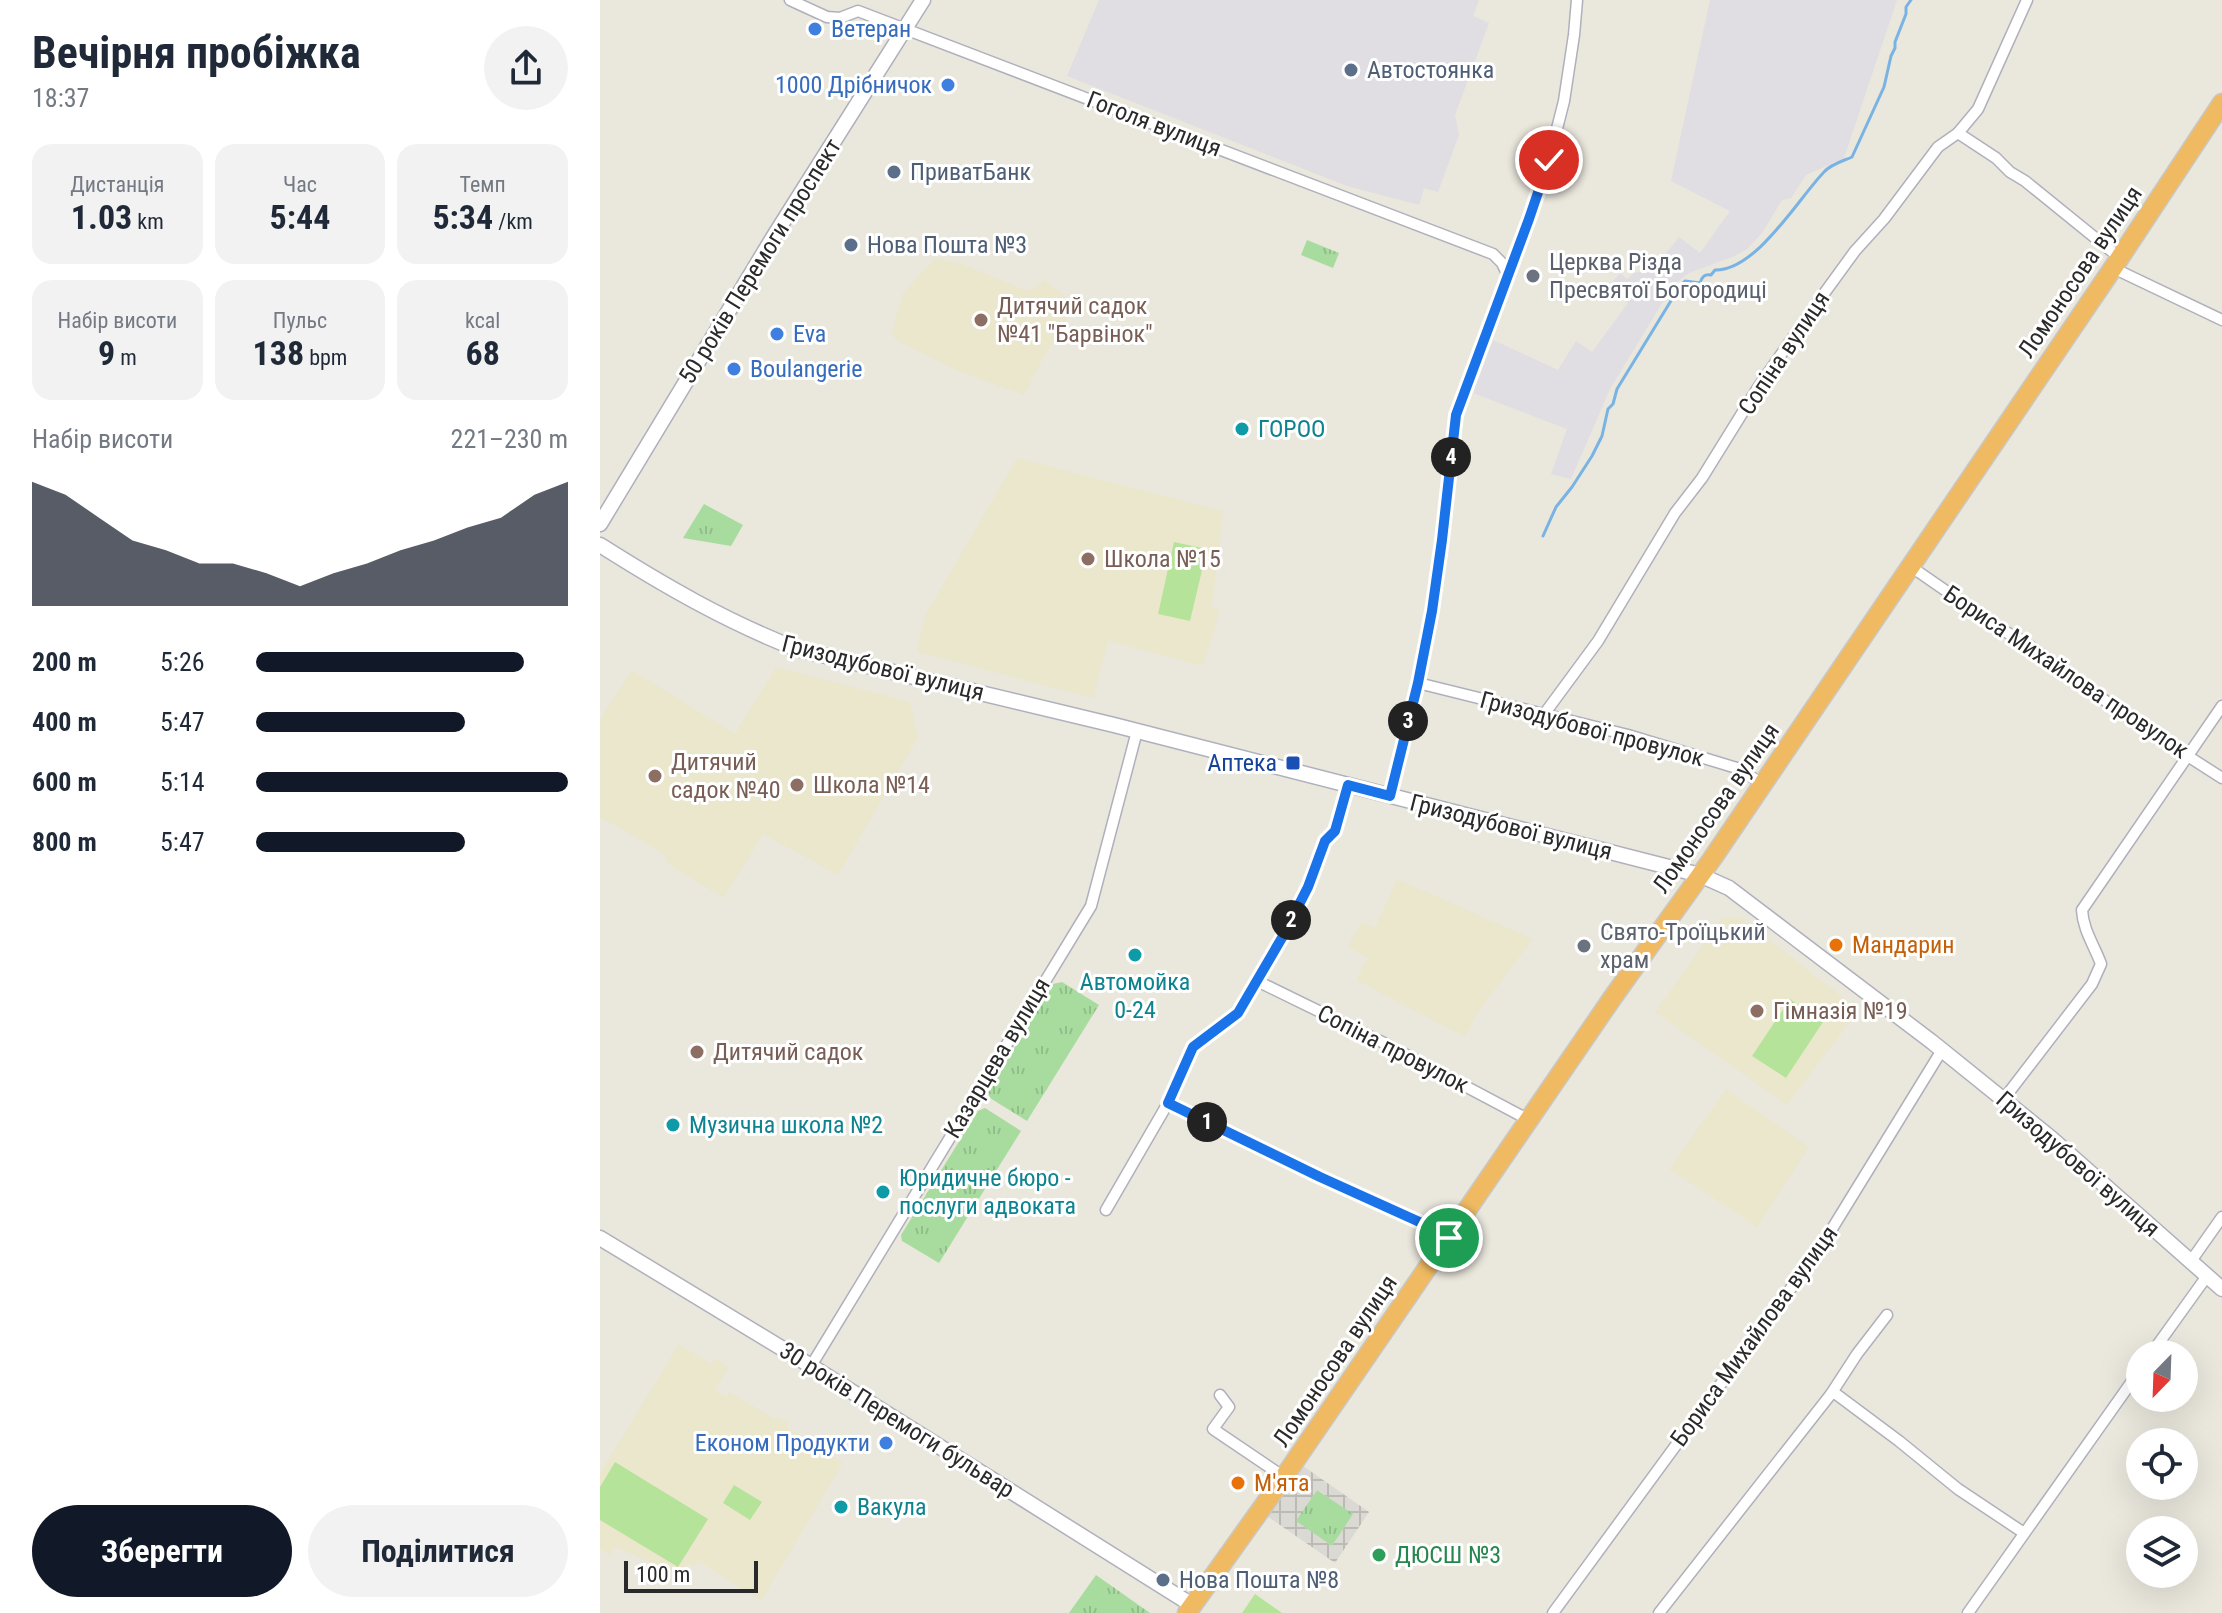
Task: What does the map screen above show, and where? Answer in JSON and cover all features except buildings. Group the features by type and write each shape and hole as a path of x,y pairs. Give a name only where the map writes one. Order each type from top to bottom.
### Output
{"highway":[{"name":"Ломоносова вулиця","path":"1189,1609 1284,1477 1700,875 2222,103"}],"street":[{"name":"Гоголя вулиця","path":"790,0 827,17 840,18 858,11 906,28 1493,254 1508,276"},
{"name":"50 років Перемоги проспект","path":"600,524 774,236 923,0"},
{"path":"1390,796 1432,611 1456,415 1549,160 1564,101 1577,0"},
{"name":"Сопіна вулиця","path":"1545,713 1598,641 1675,513 1702,478 1759,386 1815,306 1938,147 1958,133 1978,109 2027,0"},
{"path":"1958,133 2025,181 2116,263 2222,320"},
{"name":"Гризодубової вулиця","path":"600,545 699,605 797,649 1137,731 1700,875 1729,888 1942,1050 2051,1138 2222,1289"},
{"name":"Бориса Михайлова провулок","path":"1910,566 2023,641 2136,723 2222,778"},
{"name":"Гризодубової провулок","path":"1418,683 1628,735 1740,769 1762,784"},
{"path":"2003,1100 2092,984 2101,964 2083,926 2082,910 2222,706"},
{"name":"Казарцева вулиця","path":"811,1366 1091,906 1137,731"},
{"path":"1106,1210 1168,1103 1193,1047 1238,1013 1283,936 1308,887 1325,841 1335,831 1348,785"},
{"name":"Сопіна провулок","path":"1257,981 1382,1042 1529,1120"},
{"name":"Бориса Михайлова вулиця","path":"1553,1613 1819,1250 1942,1050"},
{"path":"1168,1103 1449,1238"},
{"path":"2191,1261 2222,1217"},
{"name":"30 років Перемоги бульвар","path":"600,1238 811,1366 1189,1609"},
{"path":"2161,1340 2207,1276"},
{"path":"1659,1613 1831,1394 1887,1315"},
{"path":"1968,1613 2126,1390"},
{"path":"1831,1394 1836,1394 1958,1489 2024,1533"},
{"path":"1220,1395 1229,1407 1213,1429 1284,1477"}],"shaded area":[{"path":"1099,0 1479,0 1473,16 1489,23 1455,115 1459,135 1438,192 1424,188 1419,205 1347,186 1067,76"},
{"path":"1710,0 1897,0 1844,158 1806,175 1791,198 1782,200 1762,233 1746,250 1689,273 1673,285 1610,389 1571,479 1551,474 1567,429 1473,393 1493,340 1558,370 1576,341 1592,352 1628,303 1610,285 1620,273 1627,279 1634,273 1654,269 1679,237 1700,253 1730,211 1671,181"},
{"name":"Дитячий садок №41 \"Барвінок\"","path":"935,258 962,264 1023,289 1033,289 1044,280 1076,305 1024,395 958,371 891,335 903,293"},
{"name":"Школа №15","path":"1017,458 1223,511 1212,607 1220,610 1203,666 1108,641 1093,698 917,652 924,617"},
{"name":"Школа №14","path":"776,667 910,702 919,736 838,875 763,834 724,898 668,864 663,853 600,817 600,720 632,670 735,734"},
{"path":"1397,879 1533,939 1478,1012 1465,1037 1356,980 1368,958 1348,947 1362,922 1375,928"},
{"name":"Гімназія №19","path":"1722,918 1741,918 1859,1010 1787,1105 1655,1012"},
{"path":"1726,1089 1809,1147 1757,1227 1669,1169"},
{"path":"679,1344 711,1364 715,1358 729,1367 715,1390 726,1397 729,1392 775,1419 778,1417 788,1423 787,1427 843,1463 761,1601 698,1561 695,1567 688,1564 680,1575 615,1547 609,1555 600,1549 600,1473"},
{"path":"1303,1466 1369,1512 1335,1563 1267,1516","holes":["1317,1490 1353,1514 1332,1546 1296,1521"]}],"green space":[{"path":"1307,240 1339,253 1333,268 1301,255"},
{"path":"704,504 743,525 731,546 683,538"},
{"path":"1174,542 1207,549 1190,621 1158,614"},
{"path":"1062,982 1099,1005 1027,1121 990,1098 988,1092 1053,984"},
{"path":"1790,999 1823,1022 1786,1078 1752,1056"},
{"path":"985,1108 1021,1131 939,1263 902,1241 901,1235 978,1111"},
{"path":"615,1462 708,1519 678,1567 600,1520 600,1487"},
{"path":"734,1485 762,1502 750,1520 723,1503"},
{"path":"1317,1490 1354,1514 1332,1546 1295,1521"},
{"path":"1096,1575 1150,1613 1069,1613"},
{"path":"1255,1594 1282,1613 1242,1613"}],"waterway":[{"path":"1543,536 1556,507 1592,456 1617,389 1680,286 1685,281 1700,283 1704,276 1711,275 1715,270 1746,259 1775,232 1827,169 1852,157 1884,87 1895,42 1911,0"}],"place":[{"name":"Ветеран","path":"815,29"},
{"name":"Автостоянка","path":"1351,70"},
{"name":"1000 Дрібничок","path":"948,85"},
{"name":"ПриватБанк","path":"894,172"},
{"name":"Нова Пошта №3","path":"851,245"},
{"name":"Церква Різда Пресвятої Богородиці","path":"1533,276"},
{"name":"Дитячий садок №41 \"Барвінок\"","path":"981,320"},
{"name":"Eva","path":"777,334"},
{"name":"Boulangerie","path":"734,369"},
{"name":"ГОРОО","path":"1242,429"},
{"name":"Школа №15","path":"1088,559"},
{"name":"Аптека","path":"1293,763"},
{"name":"Дитячий садок №40","path":"655,776"},
{"name":"Школа №14","path":"797,785"},
{"name":"Мандарин","path":"1836,945"},
{"name":"Свято-Троїцький храм","path":"1584,946"},
{"name":"Автомойка 0-24","path":"1135,955"},
{"name":"Гімназія №19","path":"1757,1011"},
{"name":"Дитячий садок","path":"697,1052"},
{"name":"Музична школа №2","path":"673,1125"},
{"name":"Юридичне бюро - послуги адвоката","path":"883,1192"},
{"name":"Економ Продукти","path":"886,1443"},
{"name":"М'ята","path":"1238,1483"},
{"name":"Вакула","path":"841,1507"},
{"name":"ДЮСШ №3","path":"1379,1555"},
{"name":"Нова Пошта №8","path":"1163,1580"}],"route":[{"path":"1449,1238 1168,1103 1193,1047 1238,1013 1283,936 1308,887 1325,841 1335,831 1348,785 1390,796 1432,611 1456,415 1549,160"}]}
